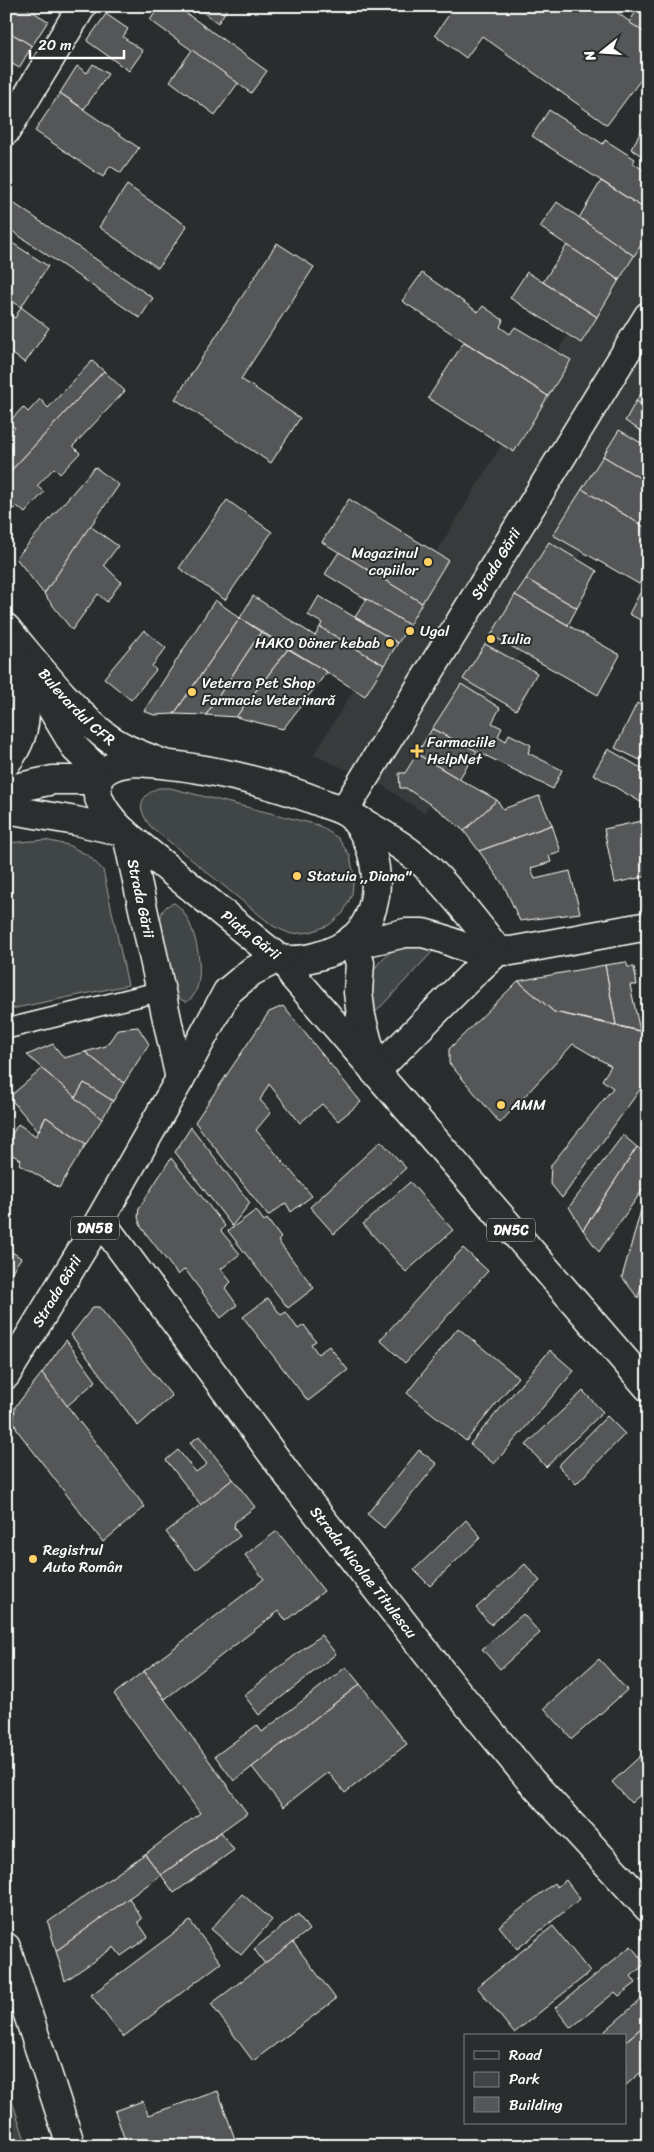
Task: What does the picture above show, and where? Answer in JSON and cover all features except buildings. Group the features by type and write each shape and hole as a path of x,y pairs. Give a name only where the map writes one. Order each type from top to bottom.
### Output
{"main road":[{"path":"6,131 82,6"},
{"name":"Strada Gării","path":"348,814 648,316"},
{"path":"6,631 23,683 26,709 22,736 15,752 6,762"},
{"name":"Bulevardul CFR","path":"6,631 84,718 104,735 128,750 163,763"},
{"name":"Bulevardul CFR","path":"6,631 64,731 99,777"},
{"path":"6,790 54,780 99,777 114,765 128,762 163,763 272,786 312,799 348,814 390,838 430,870 464,907 498,951"},
{"name":"Piața Gării","path":"99,777 97,788 101,800 111,817 126,833 282,960 304,960 323,955 354,938 367,921 375,892 376,874 370,845 348,814"},
{"path":"6,809 76,821 126,833"},
{"name":"Strada Gării","path":"126,833 180,1079"},
{"path":"376,1072 361,1016 358,992 360,963 354,938 371,941 405,934 423,934 441,938 469,949 511,951 648,926"},
{"path":"376,1072 498,951"},
{"name":"Strada Gării","path":"6,1374 100,1220 180,1079 226,992 251,972 282,960"},
{"name":"DN5C","path":"282,960 293,976 648,1387"},
{"name":"Strada Nicolae Titulescu","path":"100,1220 296,1486 451,1684 531,1781 648,1908"},
{"path":"6,1948 71,2146"}],"lane":[{"path":"6,1029 162,991"}],"shaded area":[{"path":"648,202 648,444 424,813 385,787 314,755"}],"green space":[{"path":"158,788 170,788 318,825 338,838 350,856 354,876 352,894 343,913 329,925 311,932 291,934 273,926 150,826 143,814 142,804 146,796"},
{"path":"45,840 68,845 89,856 103,870 128,985 6,1010 6,843"},
{"path":"174,903 182,910 189,922 198,952 198,983 194,995 186,1002 178,998 175,991 161,933 162,913 166,907"},
{"path":"413,942 436,948 372,1016 369,988 374,971 378,964 390,953"},
{"path":"6,2083 27,2146 6,2146"}],"place":[{"name":"Magazinul copiilor","path":"428,562"},
{"name":"Ugal","path":"410,631"},
{"name":"Iulia","path":"491,639"},
{"name":"HAKO Döner kebab","path":"390,643"},
{"name":"Veterra Pet Shop Farmacie Veterinară","path":"192,692"},
{"name":"Farmaciile HelpNet","path":"417,751"},
{"name":"Statuia ,,Diana\"","path":"297,876"},
{"name":"AMM","path":"501,1105"},
{"name":"Registrul Auto Român","path":"33,1559"}]}
